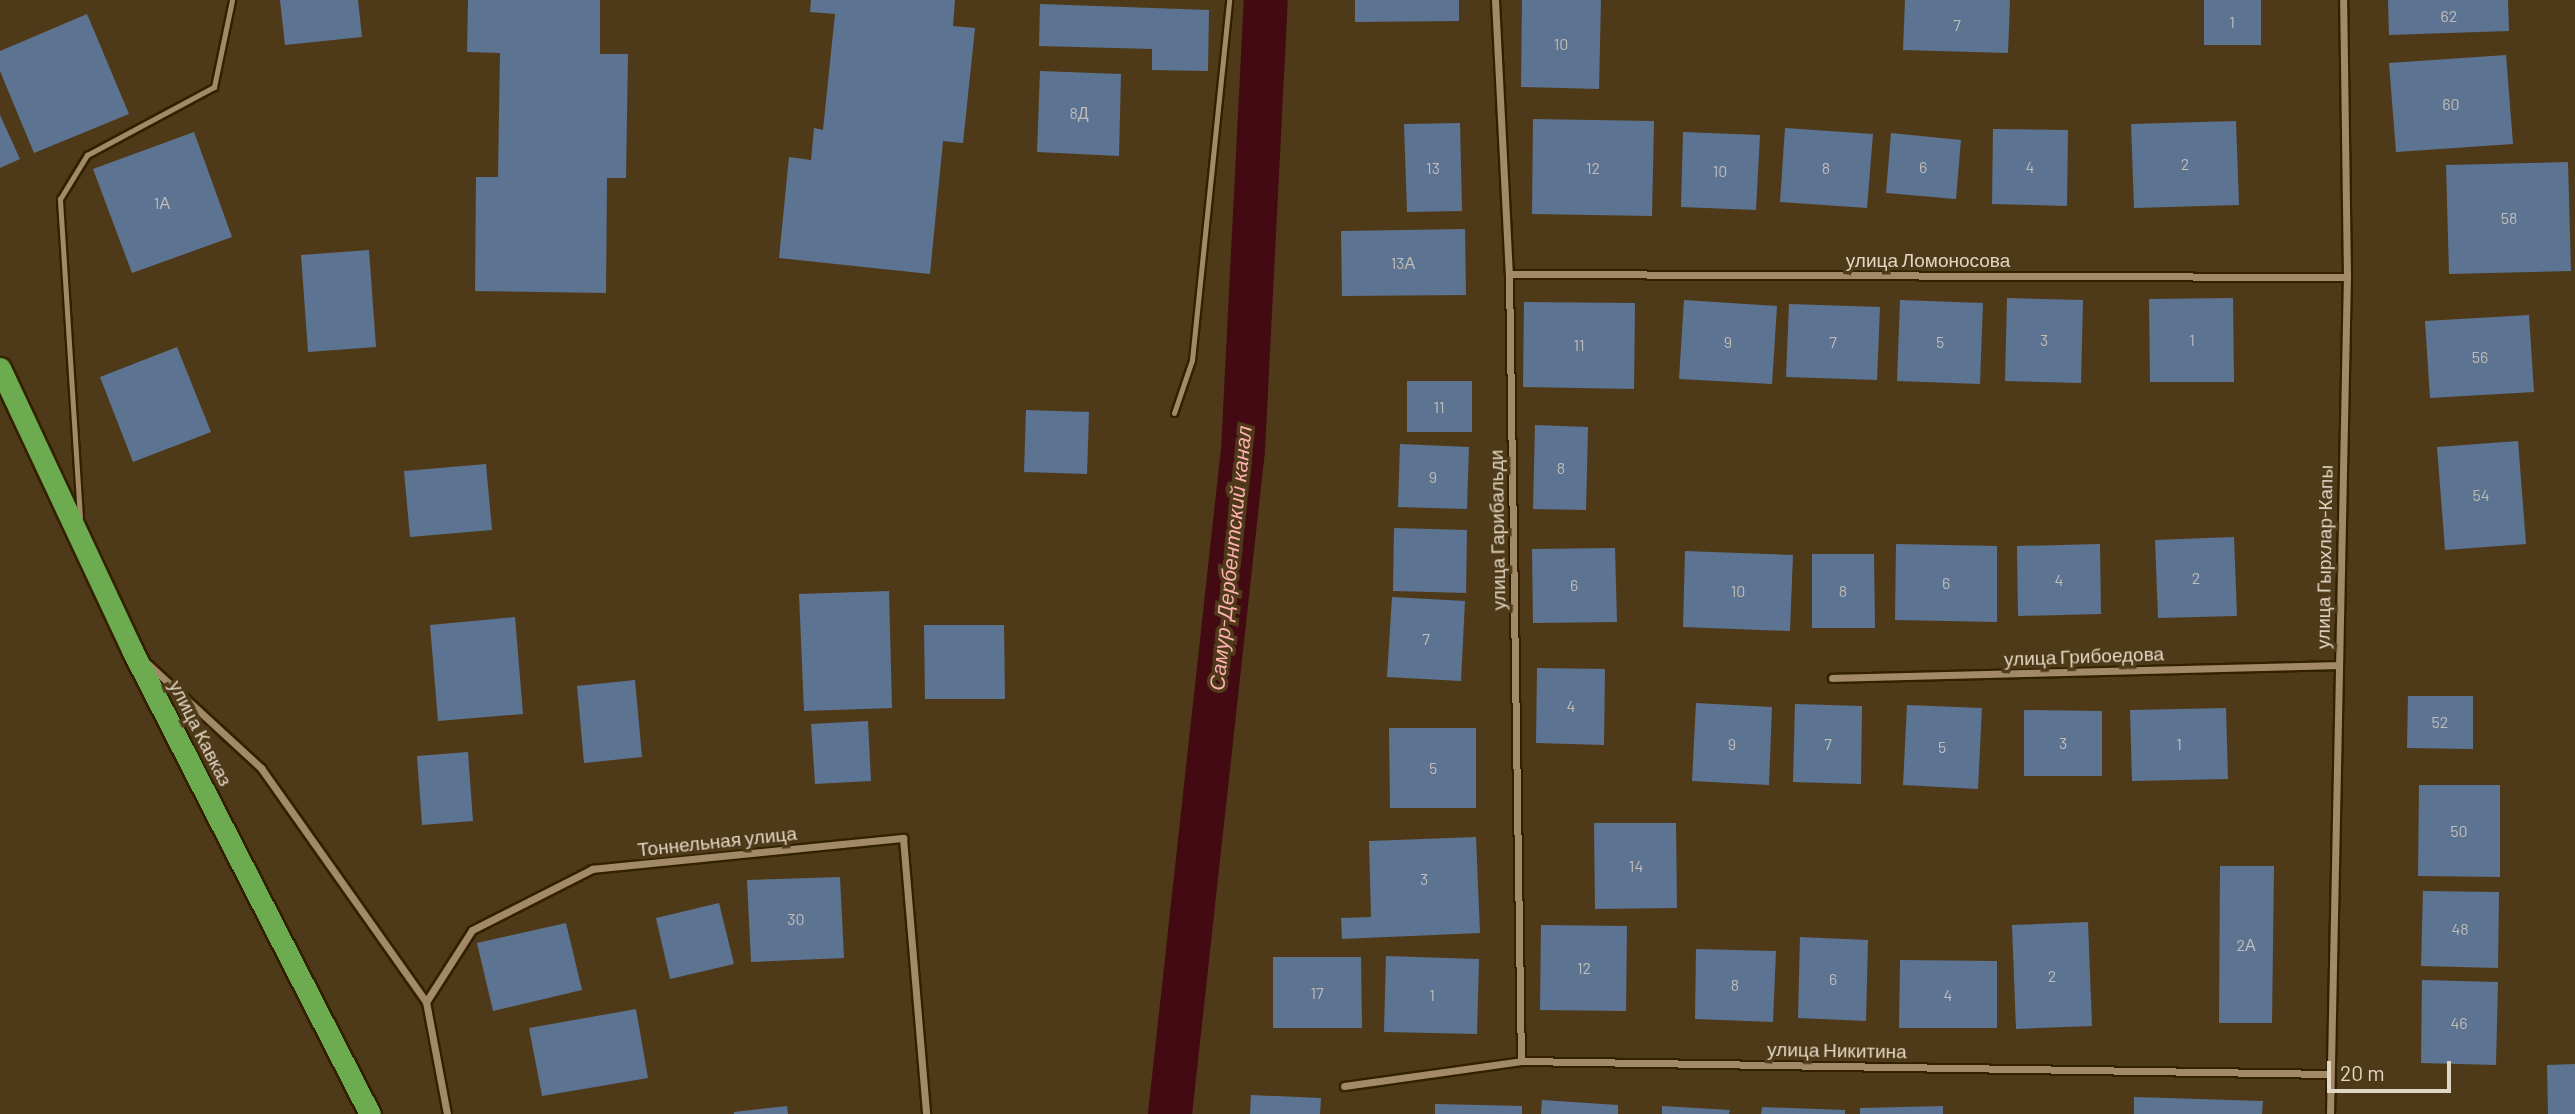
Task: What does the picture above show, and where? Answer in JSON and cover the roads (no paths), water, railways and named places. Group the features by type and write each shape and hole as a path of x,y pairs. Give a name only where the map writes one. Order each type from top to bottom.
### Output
{"highway":[{"name":"улица Кавказ","path":"0,368 132,650 370,1114"}],"street":[{"name":"улица Гарибальди","path":"1495,0 1509,274 1521,1060"},
{"name":"улица Гырхлар-Капы","path":"2330,1114 2337,665 2347,277 2343,0"},
{"name":"улица Ломоносова","path":"1509,274 2347,277"},
{"path":"132,650 261,768 426,1002 447,1114"},
{"name":"улица Грибоедова","path":"1832,678 2337,665"},
{"name":"Тоннельная улица","path":"426,1002 472,930 593,869 902,838 926,1114"},
{"name":"улица Никитина","path":"1344,1086 1521,1060 2330,1074"}],"lane":[{"path":"81,539 60,199 87,155 214,87 232,0"},
{"path":"1174,413 1192,360 1229,0"}],"waterway":[{"name":"Самур-Дербентский канал","path":"1170,1114 1243,450 1266,0"}]}
